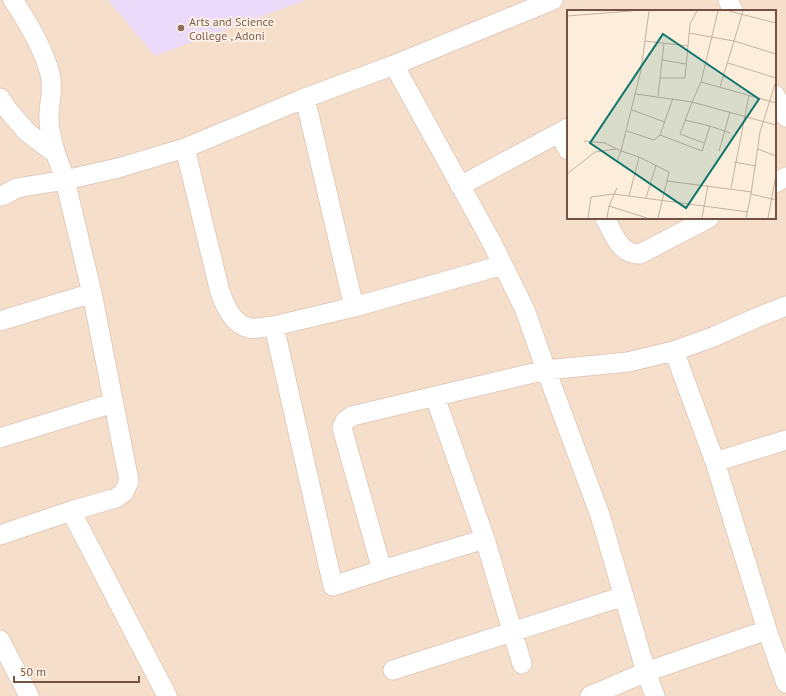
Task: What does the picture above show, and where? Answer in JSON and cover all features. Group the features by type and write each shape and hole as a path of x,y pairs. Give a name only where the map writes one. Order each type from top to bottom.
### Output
{"street":[{"path":"0,535 71,511 116,498 124,492 129,481 92,293 65,180 50,135 48,116 52,93 50,75 42,52 13,0"},
{"path":"2,196 17,188 65,180 118,168 185,148 305,98 394,65 553,0"},
{"path":"728,0 733,10"},
{"path":"394,65 503,265 525,310 600,516 646,672 655,696"},
{"path":"776,97 786,117"},
{"path":"0,98 27,132 56,154"},
{"path":"305,98 354,307"},
{"path":"460,186 563,131 567,146"},
{"path":"185,148 220,292 227,310 237,322 249,328 274,326 354,307 503,265"},
{"path":"776,182 786,177"},
{"path":"606,219 620,245 626,252 640,254 707,219"},
{"path":"0,321 92,293"},
{"path":"382,570 342,428 344,421 352,416 435,398 546,370 628,362 674,351 713,337 786,306"},
{"path":"274,326 333,586 485,539"},
{"path":"674,351 714,462 767,630 786,683"},
{"path":"435,398 485,539 522,664"},
{"path":"0,438 114,403"},
{"path":"714,462 786,440"},
{"path":"71,511 167,696"},
{"path":"393,670 624,596"},
{"path":"590,696 646,672 767,630"},
{"path":"0,640 30,696"}],"shaded area":[{"path":"0,0 786,0 786,696 0,696"},
{"name":"Arts and Science College , Adoni","path":"108,0 306,0 155,56"}],"place":[{"name":"Arts and Science College , Adoni","path":"181,28"}]}
